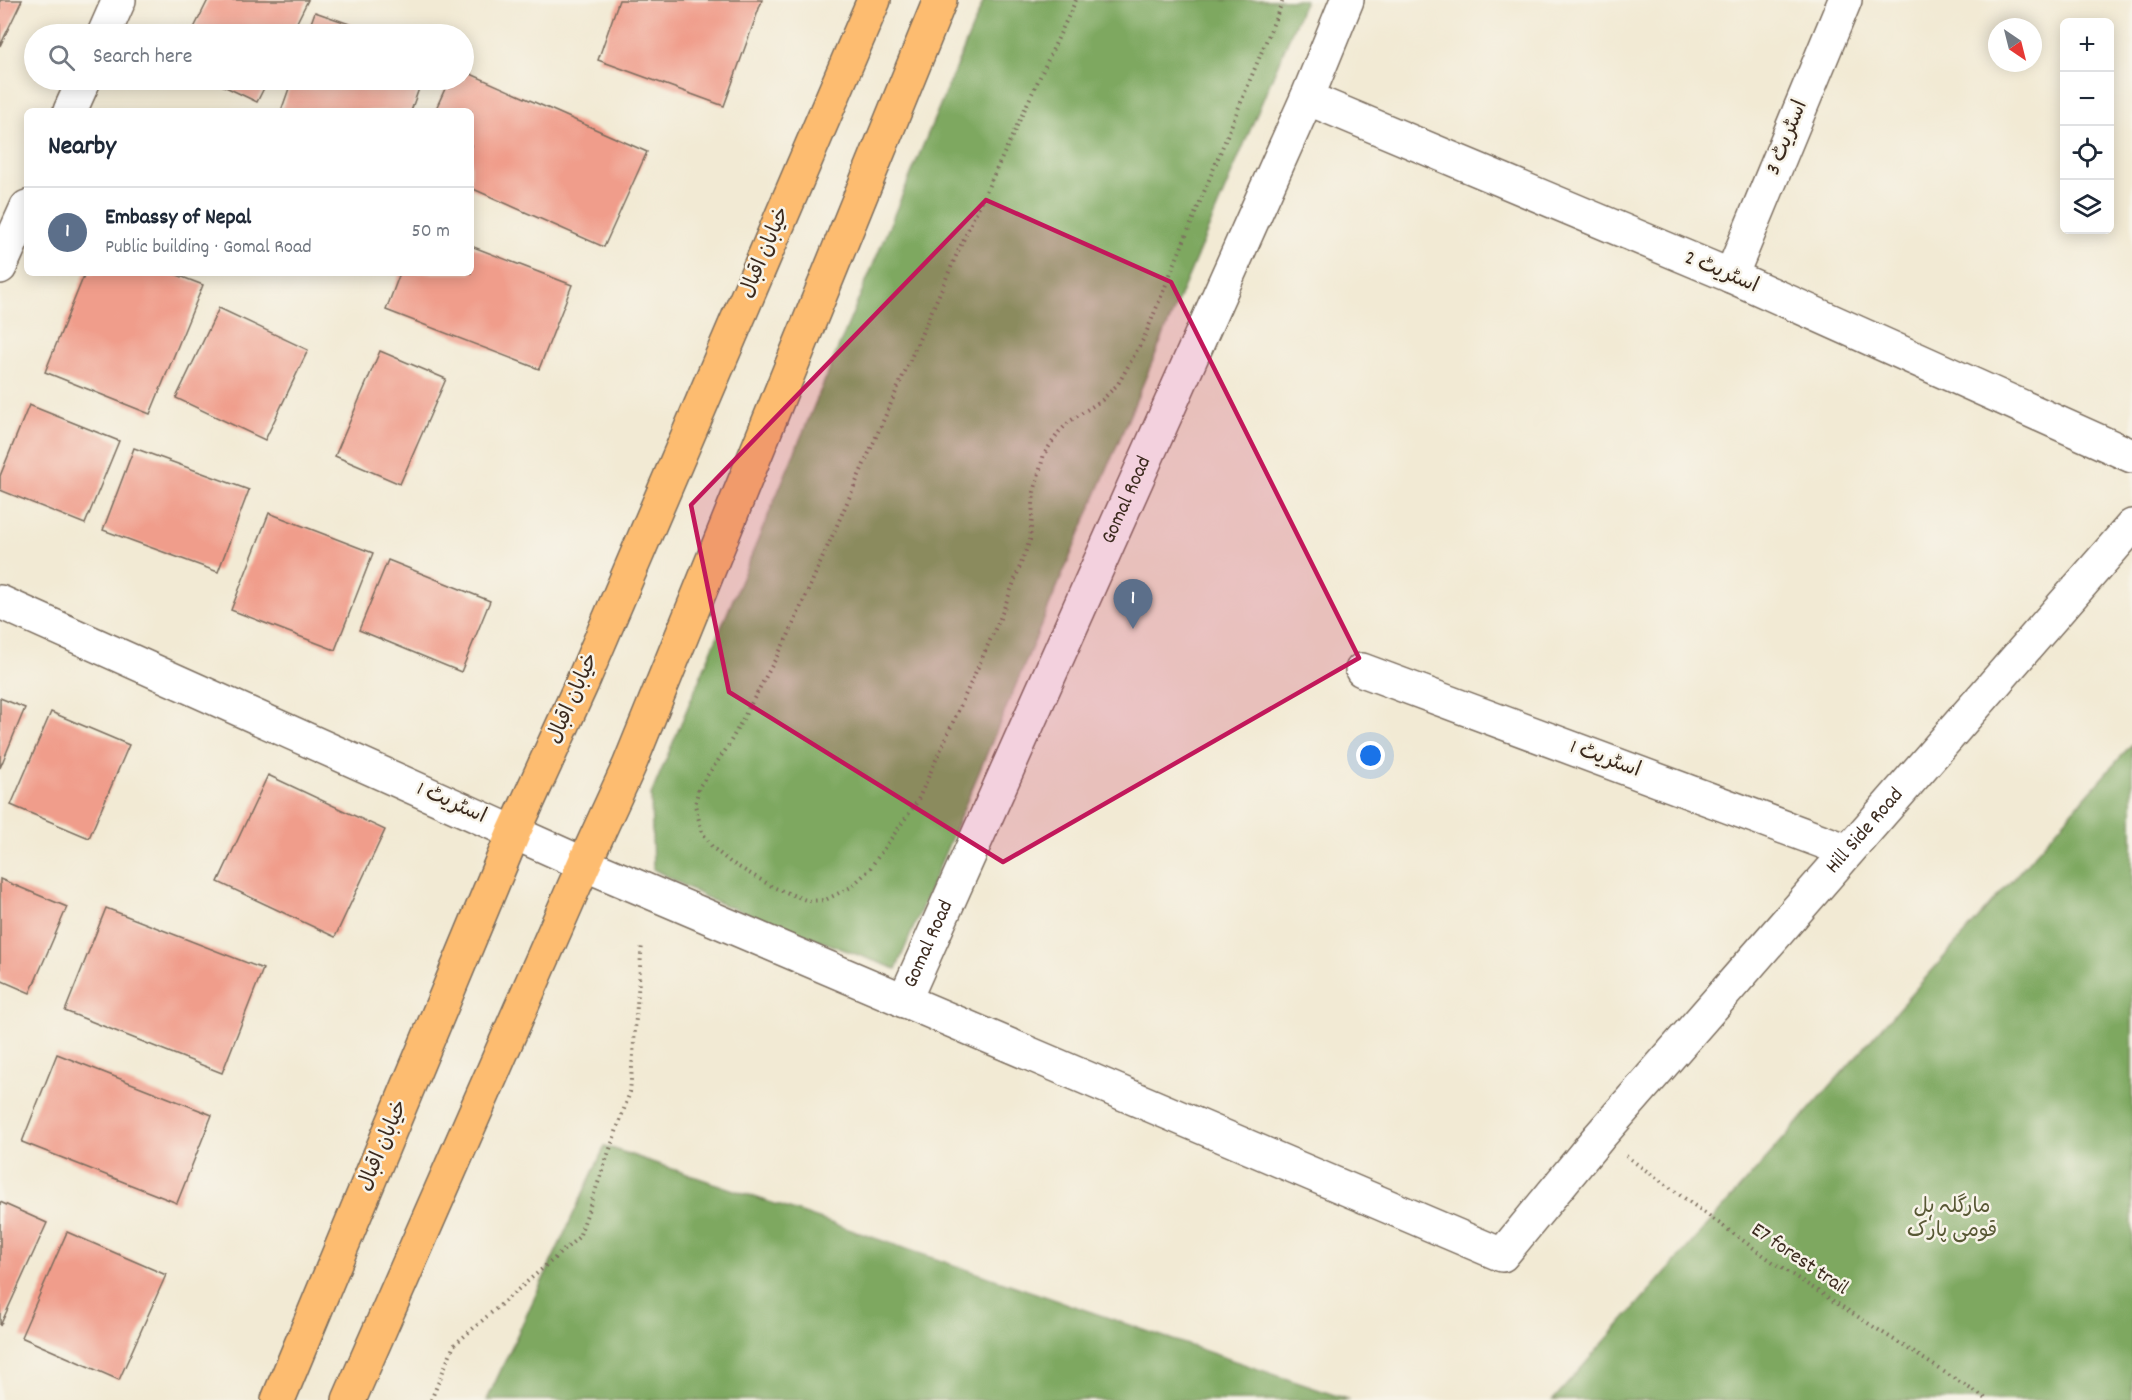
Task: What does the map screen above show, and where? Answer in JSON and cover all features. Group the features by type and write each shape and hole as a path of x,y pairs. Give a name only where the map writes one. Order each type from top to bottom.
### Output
{"main road":[{"name":"خیابان اقبال","path":"278,1400 514,832 582,683 874,0"},
{"path":"349,1400 629,766 940,0"}],"street":[{"path":"108,24 119,0"},
{"name":"Gomal Road","path":"904,1001 1306,98 1347,0"},
{"name":"اسٹریٹ 3","path":"1731,276 1845,0"},
{"path":"71,108 79,90"},
{"name":"اسٹریٹ 2","path":"1306,98 1731,276 2132,456"},
{"path":"0,267 24,214"},
{"name":"Hill Side Road","path":"904,1001 1502,1255 1599,1137 2132,526"},
{"name":"اسٹریٹ 1","path":"0,602 584,864 904,1001"},
{"name":"اسٹریٹ 1","path":"1362,670 1848,851"}],"path":[{"path":"1076,0 960,247 788,636 727,748 699,787 695,805 702,832 713,848 730,862 772,886 808,901 825,900 851,887 868,870 917,802 1002,616 1026,551 1034,492 1044,454 1059,432 1070,421 1102,400 1118,384 1144,338 1282,0"},
{"path":"431,1400 454,1345 579,1237 630,1092 642,943"},
{"name":"E7 forest trail","path":"1599,1137 1777,1265 1988,1400"}],"highlighted area":[{"path":"986,200 1171,282 1359,658 1003,862 729,692 691,505"}],"green space":[{"path":"984,0 1305,0 896,969 711,900 653,869 651,795"},
{"name":"مارگلہ ہل قومی پارک","path":"2132,744 2132,1400 1553,1400"},
{"path":"605,1146 1349,1400 487,1400"}],"building":[{"path":"0,0 22,0 0,46"},
{"path":"208,0 308,0 296,24 196,24"},
{"path":"619,0 762,0 724,106 598,60"},
{"path":"315,12 349,24 311,24"},
{"path":"474,75 647,152 604,247 474,189 474,108 436,108 444,90 474,90"},
{"path":"232,90 263,90 257,102"},
{"path":"288,90 418,90 412,108 282,108"},
{"path":"474,247 572,285 539,369 386,310 399,276 474,276"},
{"path":"84,276 180,276 203,285 150,414 45,372"},
{"path":"219,308 308,350 265,440 176,398"},
{"path":"380,351 446,379 400,484 335,456"},
{"path":"29,405 119,441 85,524 0,490 0,476"},
{"path":"134,448 249,490 218,572 103,530"},
{"path":"269,513 373,553 335,650 231,610"},
{"path":"388,560 490,601 461,672 359,630"},
{"path":"0,698 25,708 0,768"},
{"path":"51,712 129,745 89,838 11,805"},
{"path":"268,775 385,830 335,937 218,882"},
{"path":"0,879 67,907 30,993 0,980"},
{"path":"106,908 263,969 222,1073 65,1011"},
{"path":"57,1054 212,1115 177,1203 22,1142"},
{"path":"0,1202 47,1223 0,1326"},
{"path":"67,1232 166,1275 119,1380 21,1337"}],"place":[{"name":"Embassy of Nepal","path":"1133,629"}]}
